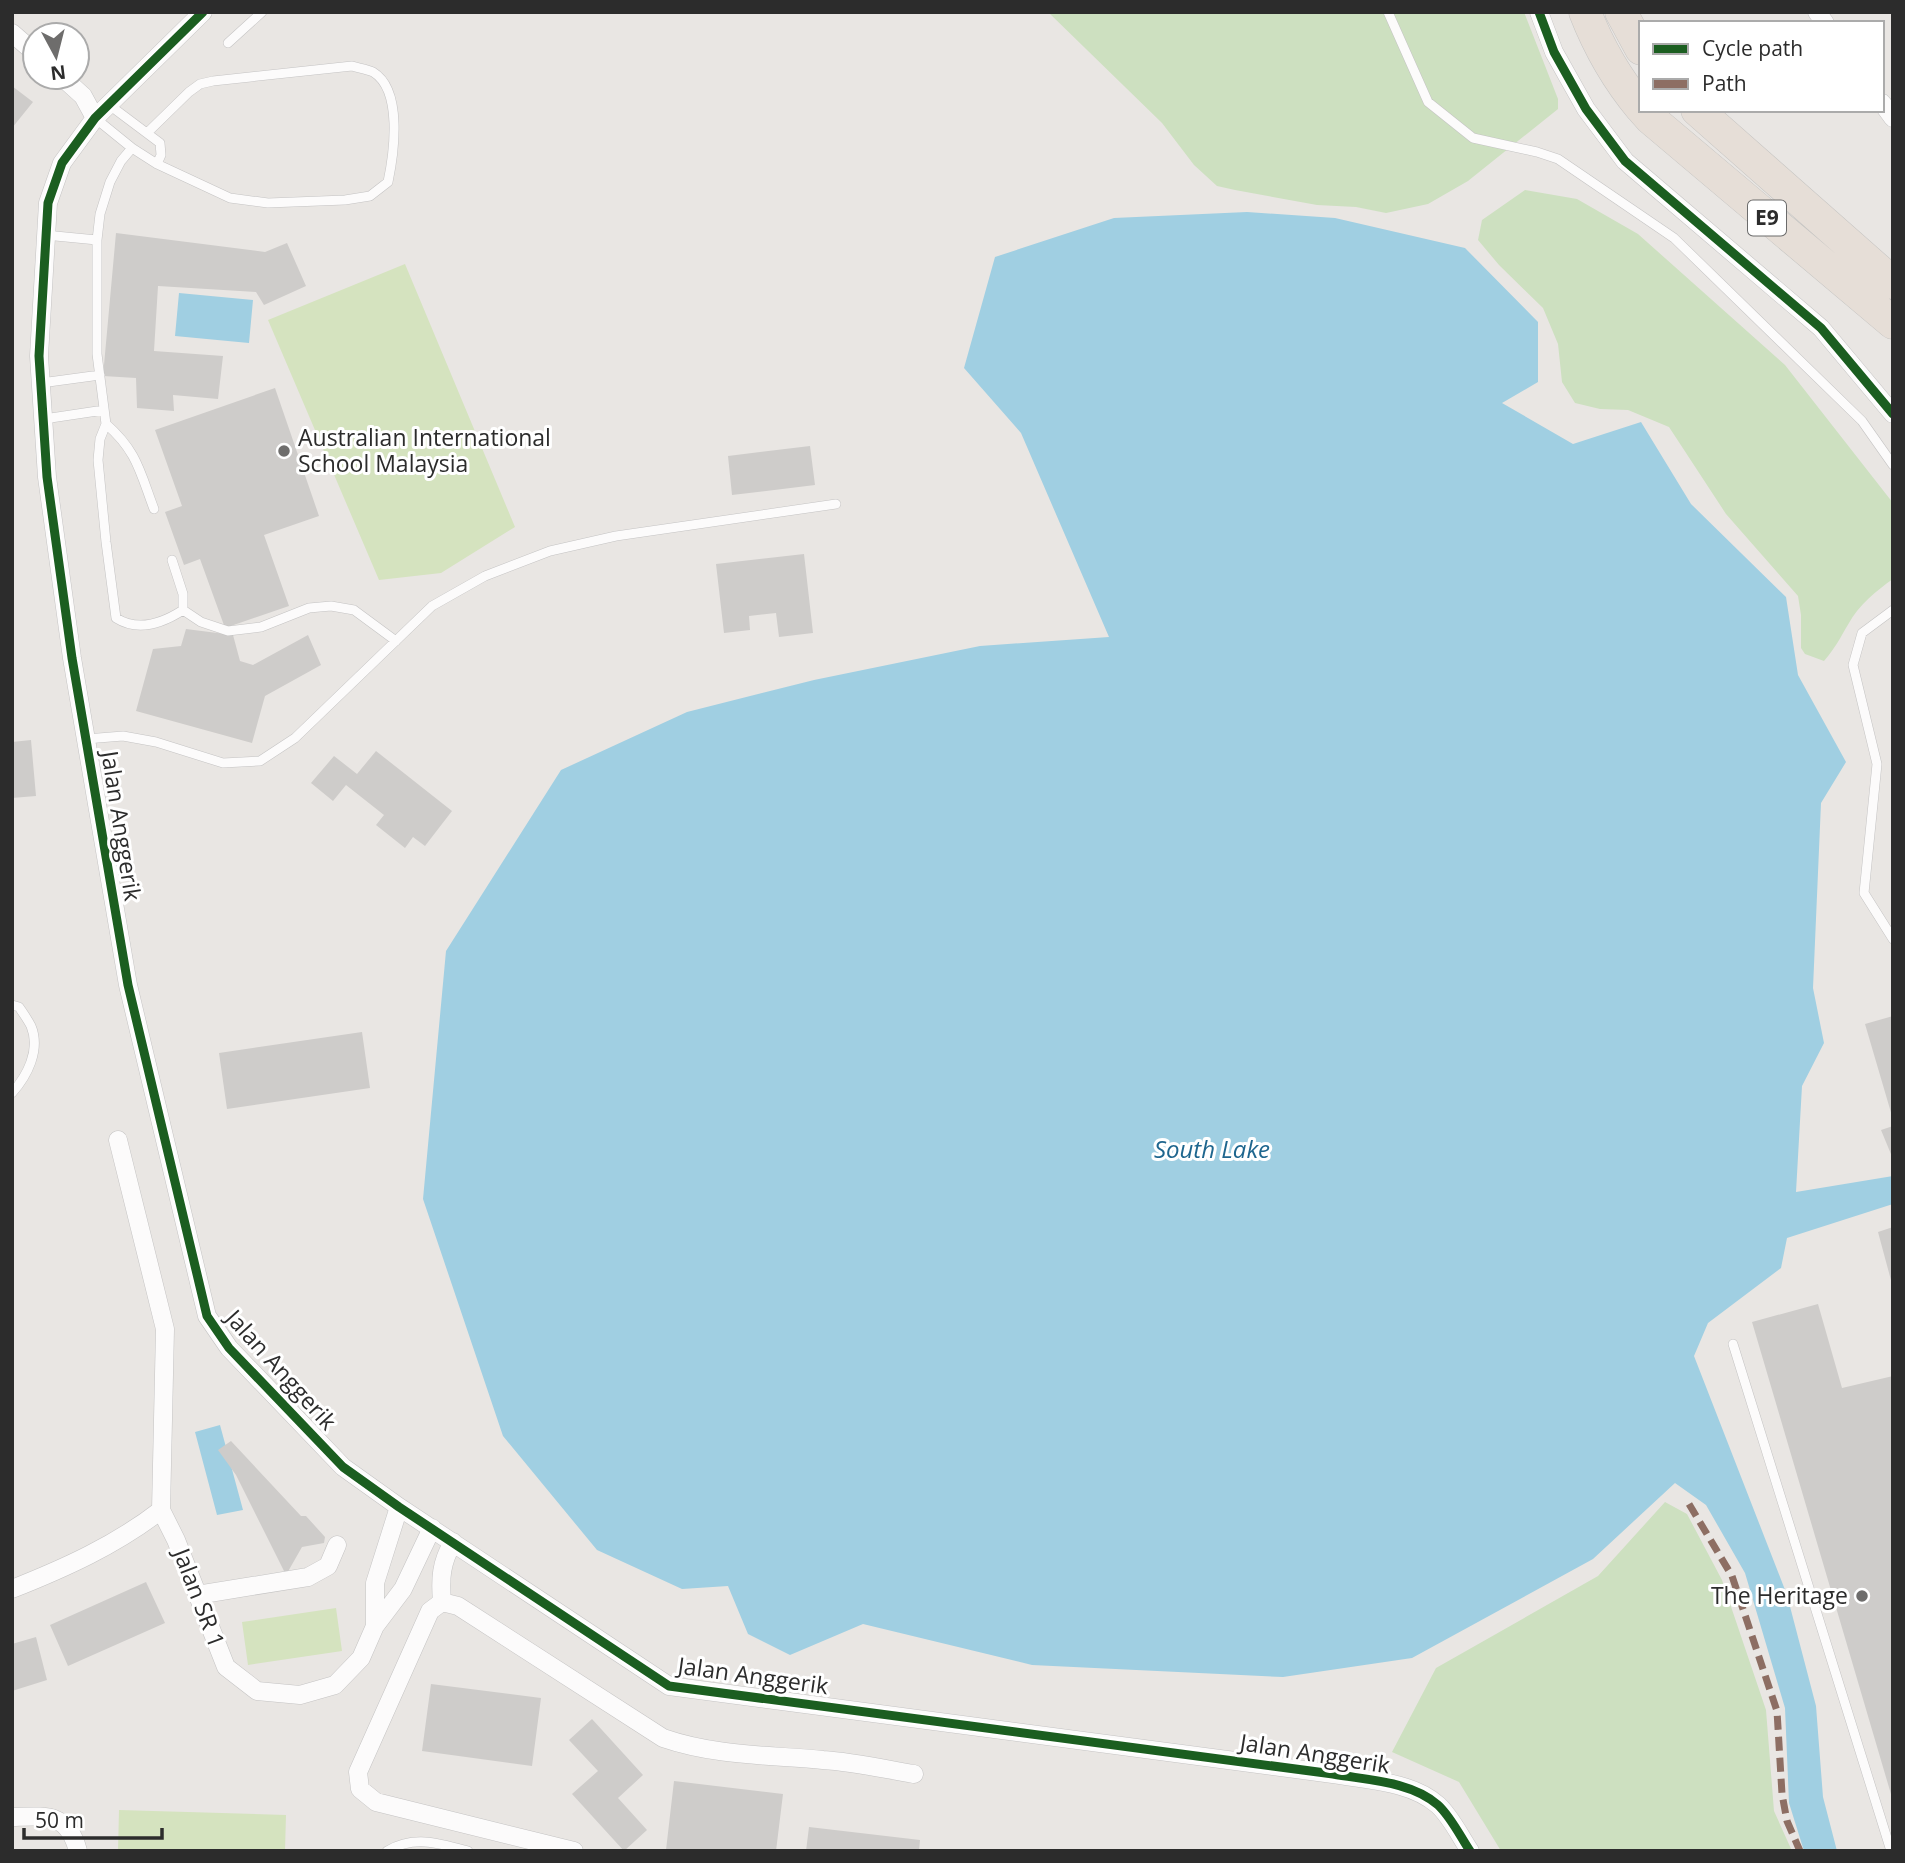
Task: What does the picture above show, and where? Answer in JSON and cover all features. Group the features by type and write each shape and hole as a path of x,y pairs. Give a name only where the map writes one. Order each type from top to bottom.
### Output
{"highway":[{"name":"E9","path":"1585,12 1598,45 1621,84 1639,105"},
{"path":"1621,12 1639,45"},
{"name":"E9","path":"1645,112 1893,323"},
{"name":"E9","path":"1699,112 1893,283"}],"street":[{"name":"Jalan Anggerik","path":"203,12 108,104 62,163 48,203 39,356 47,477 72,658 128,985 207,1316 229,1348 343,1467 399,1507 669,1685 1388,1783 1411,1790 1438,1805 1470,1851"},
{"path":"1539,12 1554,52 1586,109 1625,161 1821,328 1893,414"},
{"path":"77,91 95,118"},
{"path":"83,96 108,104"},
{"path":"12,1589 57,1571 132,1532 161,1510 164,1329 118,1140"},
{"path":"375,1626 375,1583 399,1507"},
{"name":"Jalan SR 1","path":"161,1510 176,1540 226,1667 257,1690 300,1695 335,1685 360,1658 375,1626"},
{"path":"375,1626 403,1589 432,1528"},
{"path":"442,1602 441,1570 453,1542"},
{"path":"197,1595 308,1577 328,1566 337,1545"},
{"path":"442,1602 458,1606 663,1738 715,1752 826,1760 914,1774"},
{"path":"442,1602 430,1611 358,1772 360,1789 376,1802 574,1851"},
{"path":"12,1817 54,1817 69,1828 78,1851"}],"lane":[{"path":"228,44 262,12"},
{"path":"1388,12 1428,102 1473,138 1558,159 1674,238 1862,421 1893,465"},
{"path":"95,118 157,164 230,198 268,203 345,200 370,196 388,182 394,153 392,105 384,83 373,72 352,66 200,84 146,133"},
{"path":"108,104 160,144 162,149 157,164"},
{"path":"132,148 121,161 110,183 100,214 97,240 96,308 106,424 100,439 98,460 106,542 116,618 127,625 143,625 169,619 183,610"},
{"path":"45,235 97,240"},
{"path":"41,383 100,375"},
{"path":"44,419 104,410"},
{"path":"106,424 124,439 134,454 154,509"},
{"path":"86,739 123,736 156,742 223,763 260,761 295,738 432,606 485,576 550,551 616,536 836,503"},
{"path":"172,560 183,594 183,610"},
{"path":"183,610 201,622 228,631 261,627 309,608 331,606 354,610 396,641"},
{"path":"1893,610 1862,633 1853,665 1877,764 1864,893 1893,939"},
{"path":"12,1005 19,1007 32,1028 34,1054 23,1081 12,1093"},
{"path":"1733,1344 1891,1851"},
{"path":"387,1851 397,1845 417,1840 468,1851"}],"green space":[{"path":"1048,12 1524,12 1558,99 1558,109 1468,181 1428,204 1386,213 1356,207 1317,205 1235,190 1217,186 1194,165 1162,123"},
{"path":"1525,190 1577,199 1638,234 1785,365 1893,503 1893,579 1857,610 1824,661 1805,654 1801,648 1798,596 1726,514 1669,427 1628,410 1600,409 1575,403 1562,382 1558,344 1543,308 1478,240 1482,220"},
{"path":"405,264 515,527 441,573 379,580 268,320"},
{"path":"1665,1502 1687,1514 1722,1580 1766,1710 1774,1811 1792,1851 1501,1851 1459,1782 1392,1752 1436,1668 1598,1576"},
{"path":"336,1608 342,1651 248,1665 242,1622"},
{"path":"119,1810 286,1815 285,1851 118,1851"}],"water":[{"name":"South Lake","path":"1247,212 1335,218 1465,248 1538,322 1538,382 1502,403 1573,444 1641,422 1691,504 1786,597 1798,675 1846,762 1821,803 1813,988 1824,1043 1802,1086 1796,1192 1893,1176 1893,1204 1787,1238 1781,1268 1708,1323 1694,1356 1787,1595 1816,1706 1823,1797 1837,1851 1804,1851 1789,1803 1785,1708 1745,1573 1706,1505 1675,1483 1593,1559 1412,1658 1283,1677 1032,1665 863,1624 790,1655 748,1634 728,1586 682,1589 597,1550 503,1436 423,1199 446,951 561,770 687,712 814,680 980,646 1109,637 1021,433 964,368 995,257 1114,218"},
{"path":"179,293 253,300 249,343 175,336"},
{"path":"220,1425 243,1510 217,1515 195,1432"}],"building":[{"path":"12,86 33,102 12,128"},
{"path":"116,233 265,252 287,243 306,286 264,305 256,292 158,286 154,351 223,356 218,399 173,395 174,411 137,408 136,378 103,376"},
{"path":"275,388 319,516 264,535 289,606 225,628 200,559 184,565 165,512 182,506 155,430"},
{"path":"810,446 815,485 732,495 728,456"},
{"path":"804,554 813,633 779,637 776,613 749,616 750,630 724,633 716,564"},
{"path":"186,629 233,635 240,661 253,665 308,635 321,665 265,696 252,743 136,711 153,649 181,646"},
{"path":"31,740 36,796 12,798 12,742"},
{"path":"376,751 452,811 425,846 413,837 405,848 376,825 384,815 346,785 333,801 311,783 334,756 357,774"},
{"path":"1893,1016 1893,1116 1892,1116 1865,1024"},
{"path":"362,1032 370,1088 227,1109 219,1053"},
{"path":"1893,1126 1893,1159 1881,1130"},
{"path":"1893,1227 1893,1284 1892,1284 1878,1232"},
{"name":"The Heritage","path":"1818,1304 1842,1388 1893,1376 1893,1801 1752,1322"},
{"path":"231,1441 301,1516 306,1516 325,1537 324,1543 302,1547 286,1575 236,1475 218,1450"},
{"path":"146,1582 165,1623 68,1666 50,1625"},
{"path":"36,1637 47,1680 12,1691 12,1644"},
{"path":"431,1684 541,1698 532,1766 422,1751"},
{"path":"592,1719 643,1775 618,1798 647,1830 624,1851 572,1794 598,1771 569,1740"},
{"path":"674,1781 783,1794 776,1851 666,1850"},
{"path":"809,1827 920,1840 919,1851 806,1851"}],"marked path":[{"path":"1689,1504 1732,1576 1777,1711 1782,1794 1787,1821 1800,1851"}],"cycle path":[{"path":"203,12 95,118 62,163 48,203 39,356 47,477 72,658 128,985 207,1316 229,1348 343,1467 669,1686 1388,1783 1415,1791 1438,1805 1470,1851"},
{"path":"1539,12 1554,52 1586,109 1625,161 1821,328 1893,414"}],"place":[{"name":"Australian International School Malaysia","path":"284,451"},
{"name":"The Heritage","path":"1862,1596"}]}
